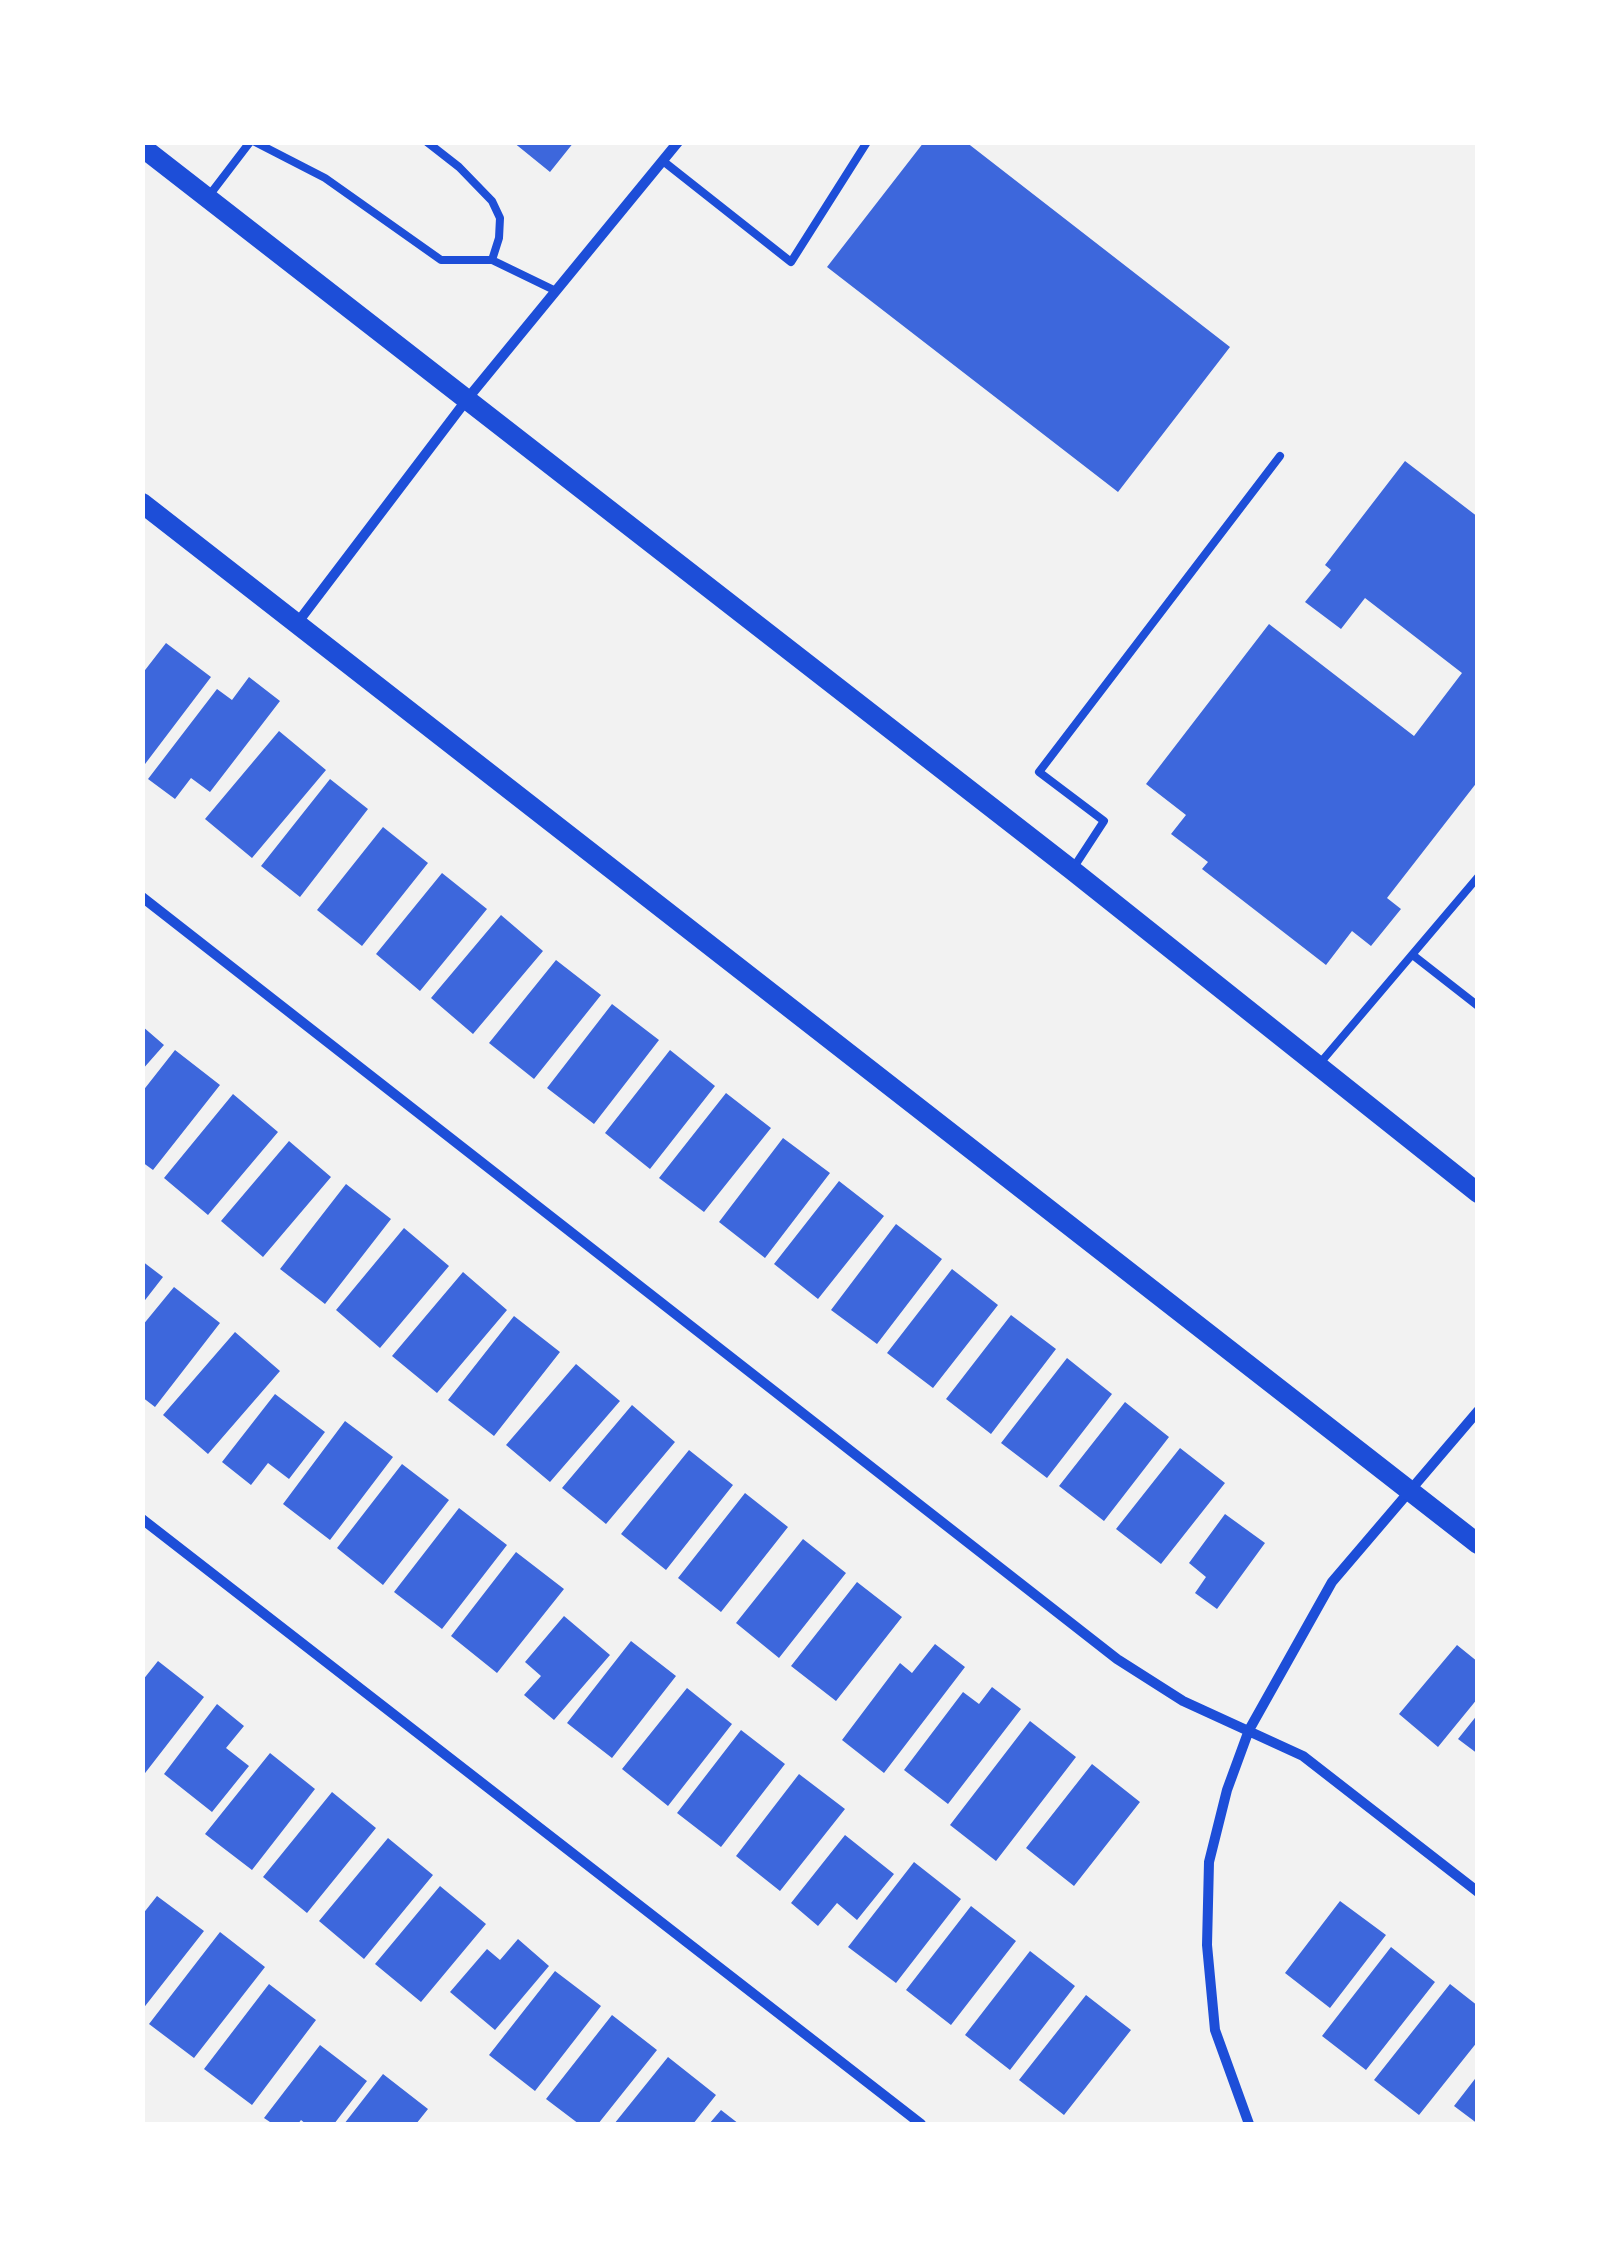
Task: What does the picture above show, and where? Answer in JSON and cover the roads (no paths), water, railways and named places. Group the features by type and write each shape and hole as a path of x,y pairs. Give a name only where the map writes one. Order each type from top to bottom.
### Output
{"main road":[{"path":"142,147 1072,870 1478,1194"},
{"path":"142,503 1478,1544"}],"street":[{"path":"298,622 468,398 678,142"},
{"path":"142,897 1118,1659 1183,1701 1304,1756 1478,1892"},
{"path":"1249,2124 1215,2030 1208,1945 1209,1862 1227,1790 1250,1730 1332,1582 1478,1410"},
{"path":"142,1519 921,2124"}],"lane":[{"path":"208,197 253,142 326,178 441,260 492,260 556,291"},
{"path":"428,142 460,167 492,201 500,218 492,260"},
{"path":"663,160 791,262 867,142"},
{"path":"1072,870 1104,821 1040,772 1280,456"},
{"path":"1318,1066 1478,877"},
{"path":"1414,956 1478,1006"}]}
